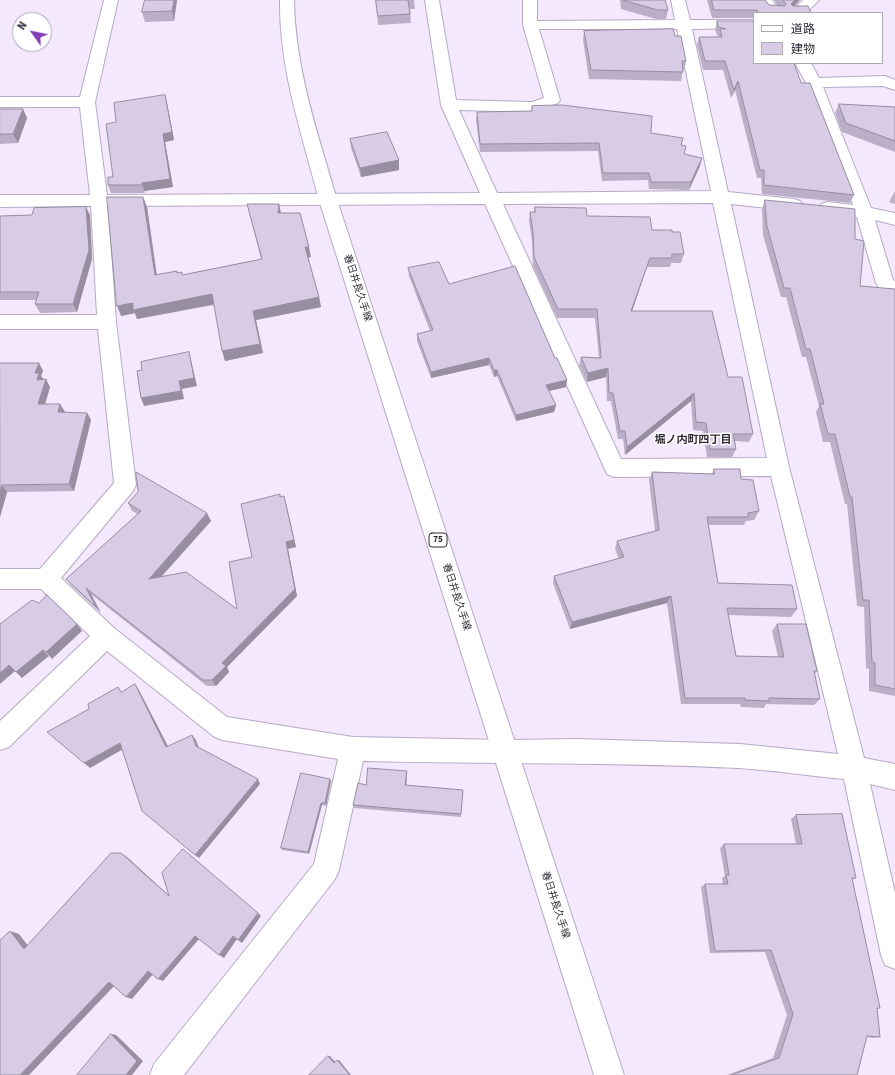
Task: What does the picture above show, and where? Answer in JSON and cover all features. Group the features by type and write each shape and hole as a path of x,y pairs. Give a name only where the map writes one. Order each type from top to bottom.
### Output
{"street":[{"path":"46,578 125,486 107,322 99,201 87,102 111,0"},
{"name":"春日井長久手線","path":"287,0 287,28 295,79 328,200 609,1075"},
{"path":"432,0 449,105 614,468 779,467"},
{"path":"449,105 534,107 552,100 530,25 530,0"},
{"path":"678,0 722,197 779,467 854,768 895,955"},
{"path":"765,0 774,12"},
{"path":"798,12 812,0"},
{"path":"530,25 753,24"},
{"path":"804,64 814,83 864,212 885,283 895,291"},
{"path":"814,83 885,81 895,85"},
{"path":"0,102 87,102"},
{"path":"0,201 722,197 864,212 895,219"},
{"path":"0,322 107,322"},
{"path":"0,579 46,578 106,636 222,728 353,749 506,752 578,751 740,756 854,768 895,777"},
{"path":"0,738 106,636"},
{"path":"165,1075 326,870 353,749"}],"building":[{"path":"145,0 174,0 172,11 142,12"},
{"path":"376,0 408,0 410,14 378,16"},
{"path":"623,0 665,0 668,10 658,10"},
{"path":"712,0 765,0 769,5 785,6 786,4 783,0 795,0 791,4 793,6 808,6 811,12 758,12 756,10 714,10"},
{"path":"717,21 753,21 753,64 794,64 801,83 810,83 854,195 764,185 764,170 760,170 738,81 734,90 725,61 705,61 699,37 722,37 720,29 726,29 719,27"},
{"path":"673,29 675,36 681,36 686,61 682,61 683,72 591,70 584,31"},
{"path":"165,95 172,132 163,134 170,179 142,183 142,185 108,185 108,177 113,177 106,124 116,122 114,103"},
{"path":"839,104 895,107 895,141 846,123"},
{"path":"562,105 652,116 651,133 683,138 681,145 686,146 684,154 702,158 691,182 651,182 649,173 603,173 599,143 480,144 477,112 532,111 532,106"},
{"path":"0,109 23,109 13,134 0,134"},
{"path":"387,132 399,160 360,168 350,139"},
{"path":"107,197 143,197 155,275 177,271 177,273 182,272 182,275 262,259 247,204 279,204 278,213 300,213 309,247 305,247 319,297 253,311 260,344 222,351 212,294 133,310 133,303 117,306"},
{"path":"765,200 855,209 855,239 864,241 860,286 895,289 895,689 875,685 875,663 872,662 869,600 863,600 852,497 850,497 835,434 828,434 820,404 824,404 810,349 806,349 790,288 784,288 767,226"},
{"path":"86,207 89,250 73,304 35,304 39,292 0,292 0,216 32,215 34,208"},
{"path":"535,207 586,208 587,216 650,217 652,230 672,230 672,232 680,232 684,254 672,254 672,258 650,258 631,311 712,311 728,377 742,377 753,434 733,434 736,449 710,449 706,423 696,422 694,393 627,447 625,431 620,431 613,393 609,393 608,368 588,373 581,357 601,358 597,309 558,309 534,257 533,232 530,212 535,212"},
{"path":"439,262 449,284 515,266 555,358 557,358 567,380 546,385 556,405 516,415 497,370 494,370 489,358 431,372 417,334 433,330 408,268"},
{"path":"189,352 194,378 179,381 181,391 141,398 137,371 142,370 141,362"},
{"path":"0,363 39,363 35,373 39,373 37,380 46,379 38,404 60,404 58,412 87,413 69,484 2,485 0,491"},
{"path":"714,469 740,469 741,479 753,480 759,511 748,513 748,517 707,517 718,583 792,585 797,609 727,608 736,656 784,657 777,624 806,624 817,671 814,671 820,699 769,698 769,701 745,700 745,698 685,698 671,596 572,622 554,576 624,557 617,541 659,530 652,472 714,474"},
{"path":"136,472 207,513 149,579 186,572 237,609 229,562 252,557 241,504 280,494 280,497 284,496 294,540 286,542 295,589 222,663 226,666 212,680 203,680 86,588 96,607 66,579 141,511 128,503 138,492"},
{"path":"47,595 77,624 46,652 43,650 16,672 9,665 0,673 0,624 32,600 39,603"},
{"path":"135,684 166,747 192,735 196,746 258,779 195,855 142,811 120,743 84,763 47,732 89,709 88,704 118,687 121,692"},
{"path":"368,768 407,771 405,785 463,790 461,814 353,805 358,783 366,785"},
{"path":"301,773 330,779 325,803 321,803 308,852 281,848"},
{"path":"842,814 856,878 852,878 880,1008 877,1008 880,1037 867,1036 857,1075 731,1075 779,1058 793,1014 771,950 715,951 705,884 728,884 726,875 729,875 724,844 802,844 796,815"},
{"path":"183,849 258,913 238,940 233,936 219,955 195,936 158,979 148,971 126,997 109,982 20,1075 0,1075 0,940 10,931 24,949 111,853 121,853 169,896 162,873"},
{"path":"111,1034 137,1061 126,1075 77,1075"},
{"path":"328,1056 334,1063 337,1060 350,1075 309,1075"}],"district":[{"name":"堀ノ内町四丁目","path":"693,441"}]}
